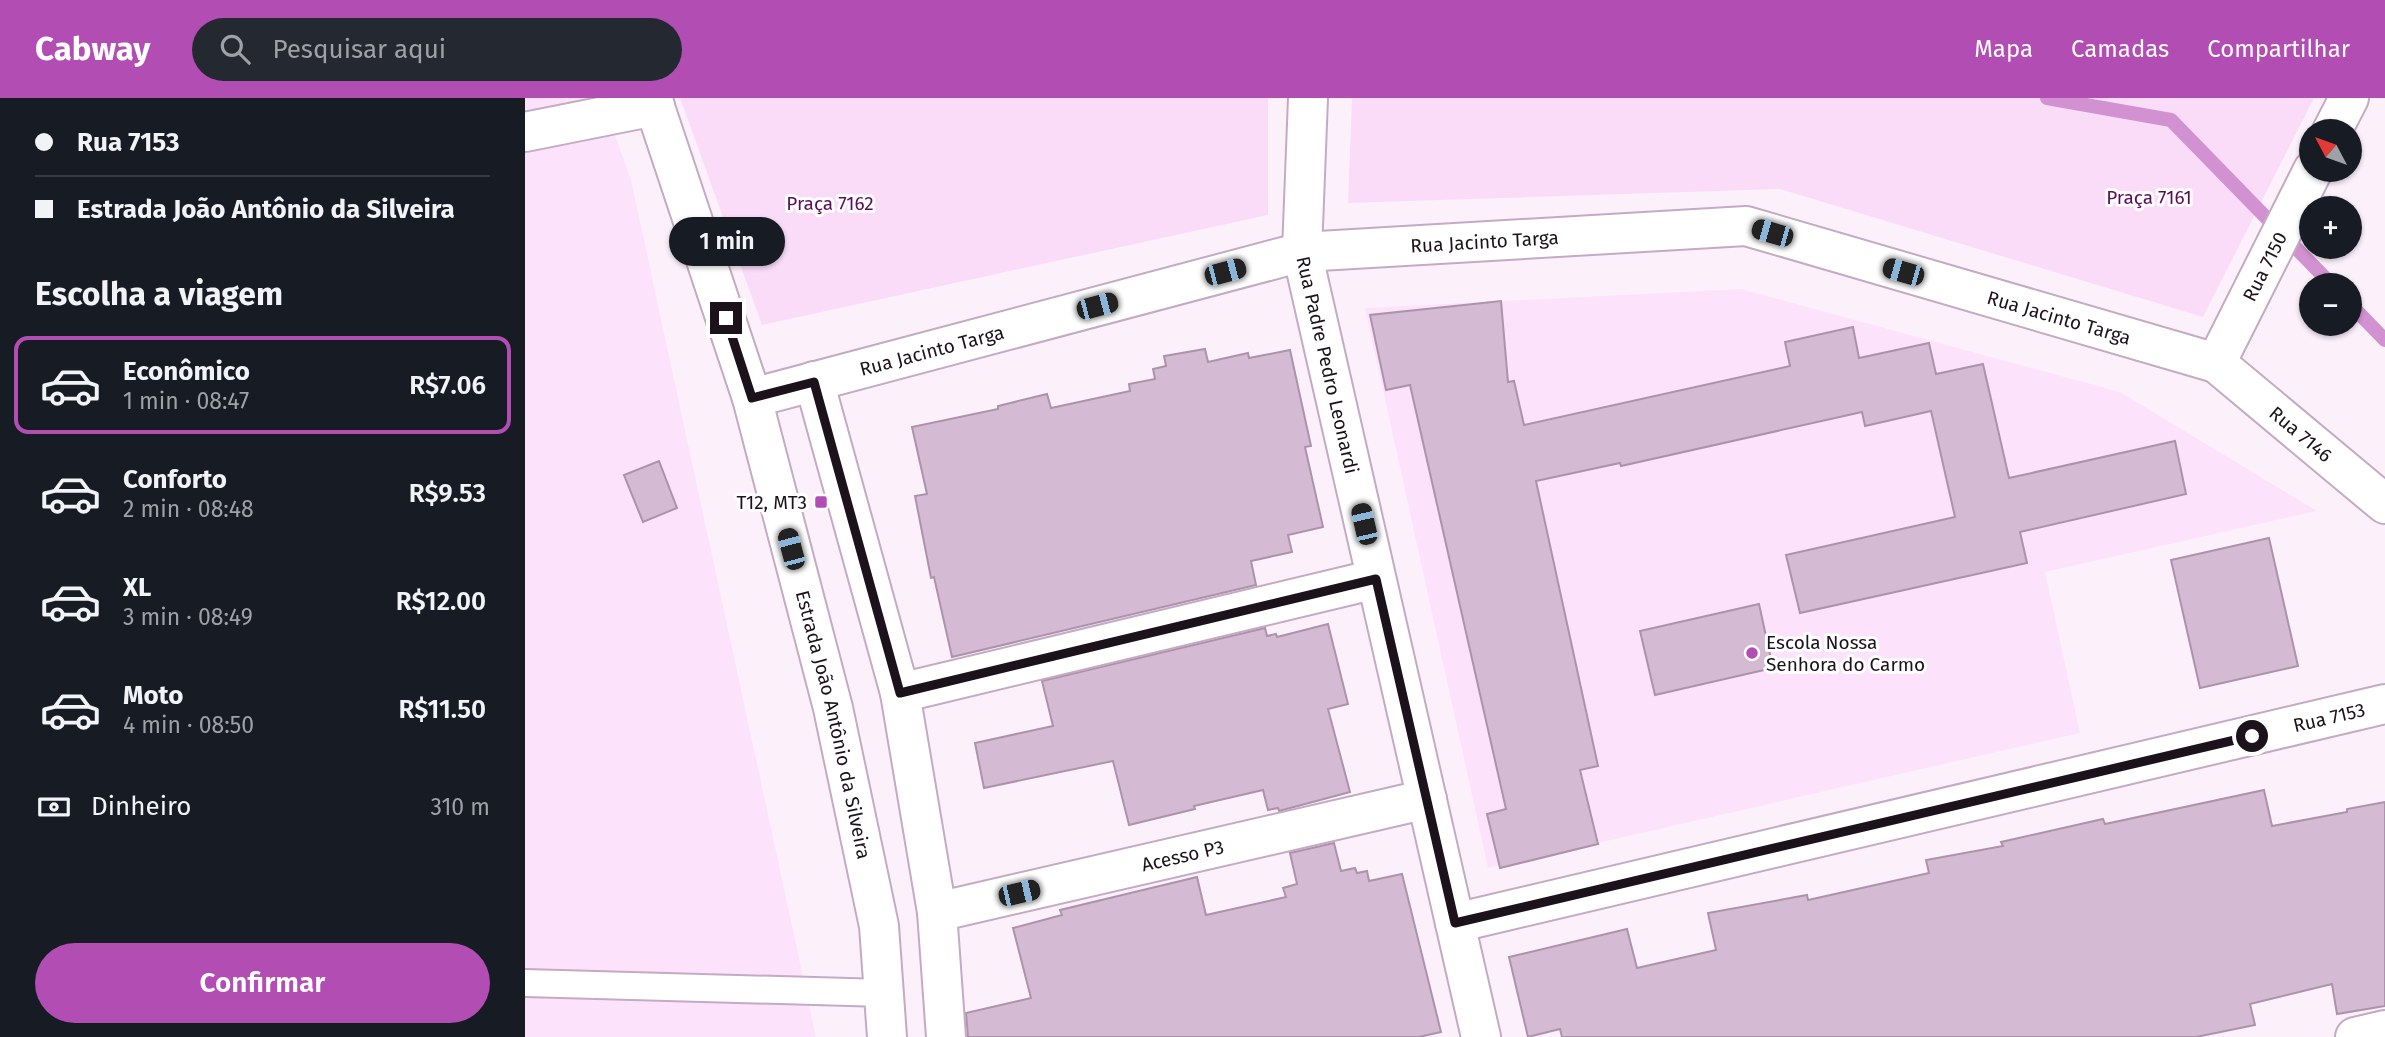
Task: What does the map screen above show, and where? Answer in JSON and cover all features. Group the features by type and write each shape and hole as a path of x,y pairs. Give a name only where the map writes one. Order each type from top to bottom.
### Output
{"street":[{"name":"Rua Padre Pedro Leonardi","path":"1308,98 1302,252 1481,1037"},
{"path":"2338,119 2349,98"},
{"path":"525,131 654,102"},
{"name":"Estrada João Antônio da Silveira","path":"654,102 752,398 833,708 879,926 887,1037"},
{"name":"Rua 7150","path":"2217,363 2307,182"},
{"name":"Rua Jacinto Targa","path":"752,398 1302,252 1745,226 2217,363"},
{"name":"Rua 7146","path":"2217,363 2385,505"},
{"path":"814,382 900,693 937,912 946,1037"},
{"path":"900,693 1376,579"},
{"name":"Rua 7153","path":"1455,923 2385,704"},
{"name":"Acesso P3","path":"937,912 1427,799"},
{"path":"2355,1037 2385,1030"}],"lane":[{"path":"525,982 884,993"}],"shaded area":[{"path":"525,98 602,98 631,180 816,1037 525,1037"},
{"name":"Escola Nossa Senhora do Carmo","path":"1741,289 2120,392 2317,511 2045,572 2080,733 1488,868 1365,308"}],"green space":[{"name":"Praça 7162","path":"680,98 1268,98 1268,215 762,325"},
{"name":"Praça 7161","path":"1352,98 2314,98 2303,119 2299,119 2299,128 2203,317 1780,189 1348,203"}],"building":[{"path":"1501,301 1508,382 1514,381 1524,425 1790,366 1785,342 1853,327 1859,358 1929,343 1936,374 1983,364 2009,478 2175,441 2186,494 2020,532 2027,563 1800,613 1786,555 1955,517 1931,411 1865,426 1862,412 1621,466 1620,463 1536,481 1598,766 1580,770 1598,844 1500,868 1487,814 1506,809 1410,385 1386,390 1370,315"},
{"path":"1205,349 1208,362 1248,353 1249,358 1290,350 1311,446 1305,447 1323,527 1288,535 1292,552 1251,561 1256,585 952,657 934,577 931,578 915,496 927,494 912,427 998,409 998,406 1047,394 1051,408 1130,391 1129,384 1155,379 1153,369 1166,366 1164,356"},
{"path":"659,461 677,508 643,522 624,475"},
{"path":"2269,538 2298,666 2200,688 2171,560"},
{"path":"1759,604 1773,668 1655,695 1640,631"},
{"path":"1328,624 1348,704 1328,709 1350,792 1279,811 1278,808 1268,810 1263,790 1129,825 1113,761 984,788 975,743 1053,726 1042,681 1265,628 1267,636 1276,634 1277,637"},
{"path":"2264,790 2272,826 2385,802 2385,1006 2337,1014 2332,984 2250,1004 2255,1025 2196,1037 1562,1037 1560,1029 1528,1037 1509,957 1627,929 1637,968 1716,950 1708,913 1807,895 1808,900 1929,873 1926,860 2003,846 2001,842 2103,819 2105,824"},
{"path":"1334,843 1341,871 1355,868 1357,873 1367,871 1369,881 1402,874 1441,1032 1419,1037 968,1037 966,1013 1031,998 1013,928 1062,915 1060,910 1197,877 1206,915 1286,897 1283,888 1297,884 1290,853"}],"waterway":[{"path":"2047,98 2171,120 2320,273"},
{"path":"2362,316 2385,340"}],"place":[{"name":"T12, MT3","path":"821,502"},
{"name":"Escola Nossa Senhora do Carmo","path":"1752,653"}],"route":[{"path":"726,318 752,398 814,382 900,693 1376,579 1455,923 2252,736"}]}
